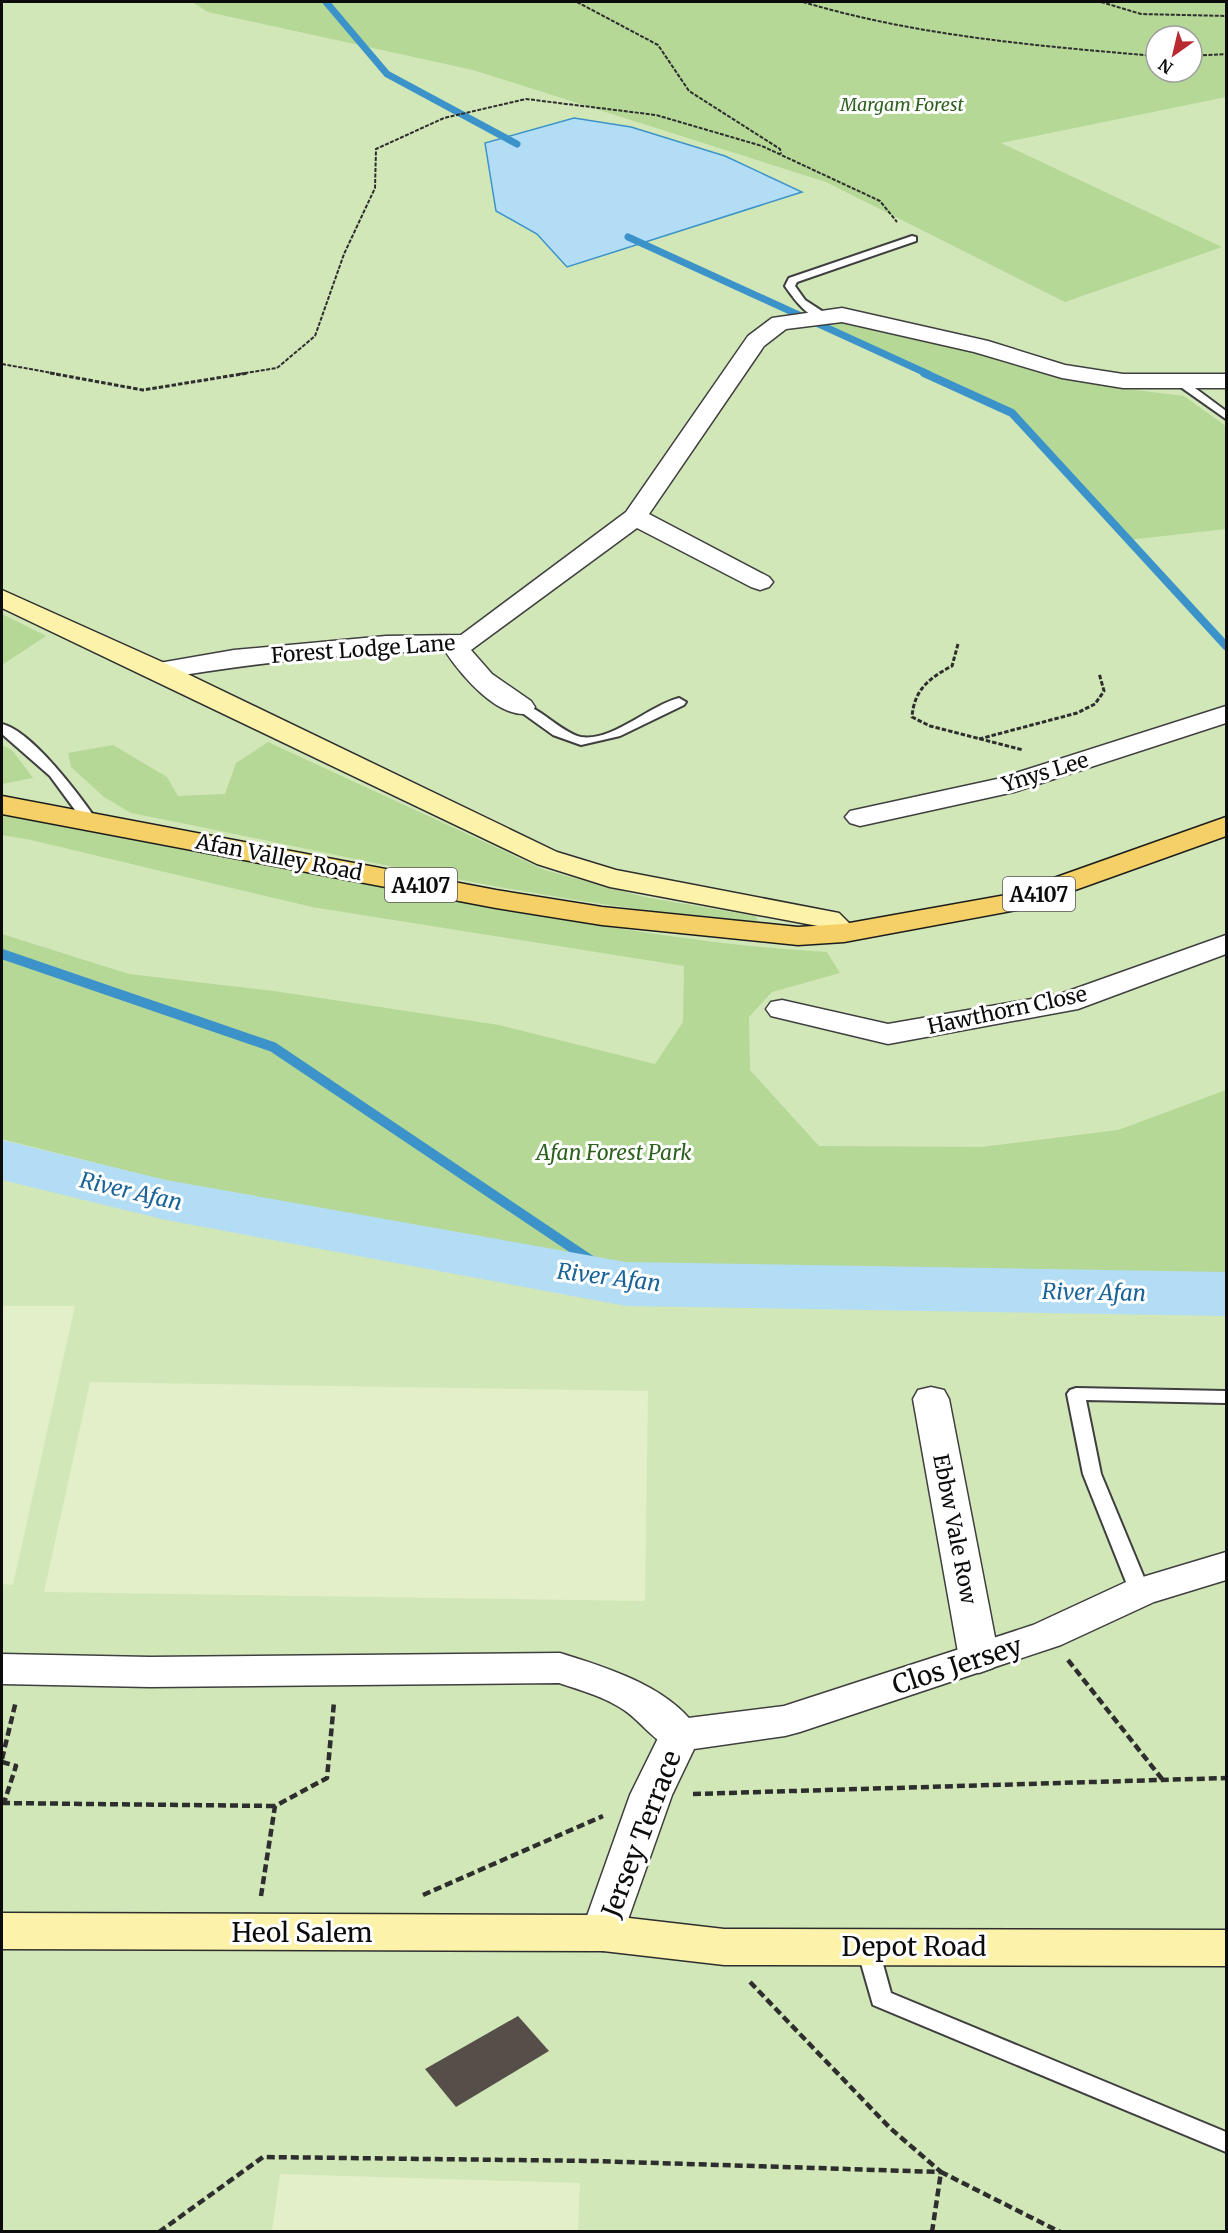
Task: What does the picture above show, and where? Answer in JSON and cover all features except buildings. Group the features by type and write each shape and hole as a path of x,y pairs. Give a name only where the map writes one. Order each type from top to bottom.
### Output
{"main road":[{"path":"2,598 547,858 610,878 828,919 844,933"},
{"name":"Afan Valley Road","path":"2,805 496,899 602,916 798,936 844,933"},
{"name":"A4107","path":"844,933 1011,903 1053,890 1227,826"},
{"name":"Heol Salem","path":"2,1931 603,1933"},
{"name":"Depot Road","path":"603,1933 724,1947 1227,1948"}],"street":[{"path":"812,319 842,315 980,346 1062,371 1123,381 1227,381"},
{"name":"Forest Lodge Lane","path":"159,671 234,658 386,645 466,643 635,517 756,340 780,323 812,319"},
{"path":"635,517 760,582"},
{"path":"453,643 468,666 488,687 520,707"},
{"name":"Ynys Lee","path":"860,817 1004,786 1227,714"},
{"name":"Hawthorn Close","path":"782,1009 888,1034 1067,1002 1227,944"},
{"name":"Ebbw Vale Row","path":"931,1399 979,1658"},
{"name":"Clos Jersey","path":"680,1735 785,1721 1047,1635 1140,1592 1227,1566"},
{"path":"13,1670 150,1672 337,1668 560,1668 605,1683 638,1699 680,1735"},
{"name":"Jersey Terrace","path":"603,1933 651,1795 680,1735"}],"lane":[{"path":"812,319 790,286 794,280 912,239"},
{"path":"1179,381 1227,416"},
{"path":"520,707 563,734 582,742 635,724 679,702"},
{"path":"2,728 55,773 91,822"},
{"path":"1140,1592 1092,1474 1077,1394 1227,1397"},
{"path":"867,1946 882,1999 1227,2142"}],"path":[{"path":"578,2 658,45 689,91 780,149 782,155"},
{"path":"803,2 843,15 1018,44 1144,55"},
{"path":"1101,2 1141,14 1227,16"},
{"path":"1204,55 1227,54"},
{"path":"2,364 143,390 277,368 315,336 344,254 375,188 376,149 444,118 525,99 656,115 762,146 880,201 912,239"},
{"path":"958,644 952,666 931,676 912,701 912,717 930,726 975,739 1077,762"},
{"path":"975,739 1077,713 1095,705 1104,691 1099,673"},
{"path":"1047,1635 1162,1780"},
{"path":"13,1670 2,1760 16,1766 3,1803 275,1806 327,1778 337,1668"},
{"path":"413,1899 651,1795 1227,1778"},
{"path":"255,1932 275,1806"},
{"path":"724,1947 765,2000 890,2128 941,2172 1060,2232"},
{"path":"159,2232 263,2157 595,2161 941,2172"},
{"path":"932,2232 941,2172"}],"green space":[{"name":"Afan Forest Park","path":"2,2 1226,2 1226,2231 2,2231"},
{"name":"Margam Forest","path":"192,2 1226,2 1226,97 1001,143 1222,247 1065,302 826,182 473,70 208,12"},
{"path":"787,311 886,329 1111,387 1184,396 1226,426 1226,529 1128,540 1012,413"},
{"path":"2,614 46,636 2,665"},
{"path":"268,742 545,870 644,897 756,916 758,922 599,904 521,891 131,813 104,797 71,767 68,753 113,745 167,777 178,796 225,794 236,763"},
{"path":"2,745 12,750 33,778 2,784"},
{"path":"2,814 579,922 720,943 827,952 840,973 772,992 749,1017 750,1070 819,1146 981,1147 1118,1130 1226,1090 1226,1278 816,1268 637,1267 195,1188 2,1139 2,934 129,974 274,991 499,1025 655,1064 683,1022 684,966 312,907 2,835"},
{"path":"2,1306 75,1306 13,1585 2,1584"},
{"path":"90,1382 648,1391 645,1601 44,1592"},
{"path":"280,2174 580,2183 578,2231 272,2231"}],"water":[{"path":"574,118 631,127 725,156 802,192 567,267 537,234 496,211 485,143"}],"waterway":[{"path":"326,2 387,74 517,144"},
{"path":"628,237 928,374"},
{"path":"924,373 1012,413 1226,646"},
{"path":"2,954 273,1047 626,1284"},
{"name":"River Afan","path":"2,1160 166,1200 626,1284 1226,1294"}]}
